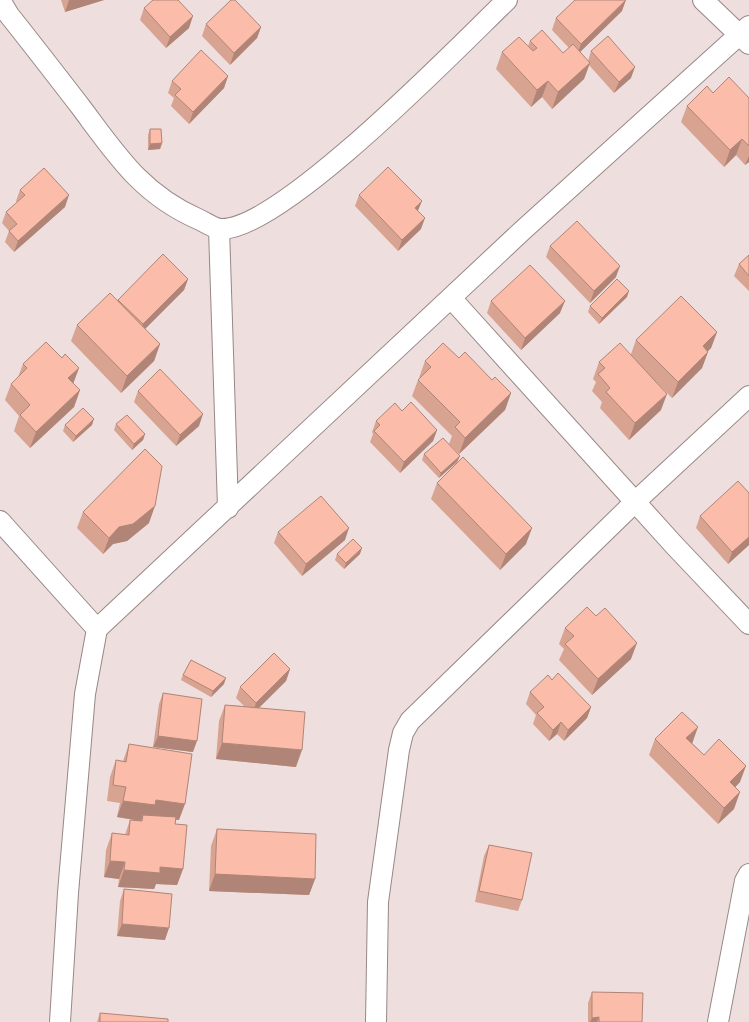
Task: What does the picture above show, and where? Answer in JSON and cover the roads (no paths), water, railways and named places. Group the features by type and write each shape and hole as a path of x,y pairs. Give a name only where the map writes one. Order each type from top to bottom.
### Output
{"street":[{"path":"0,0 9,15 130,172 166,203 181,212 219,229 237,226 279,204 354,146 507,0"},
{"path":"60,1022 68,893 85,694 97,629 228,508 529,224 746,35 703,0"},
{"path":"219,229 228,508"},
{"path":"451,298 749,624"},
{"path":"376,1022 378,902 399,750 403,733 410,721 636,501 749,396"},
{"path":"0,521 97,629"},
{"path":"718,1022 745,881 749,874"}]}
